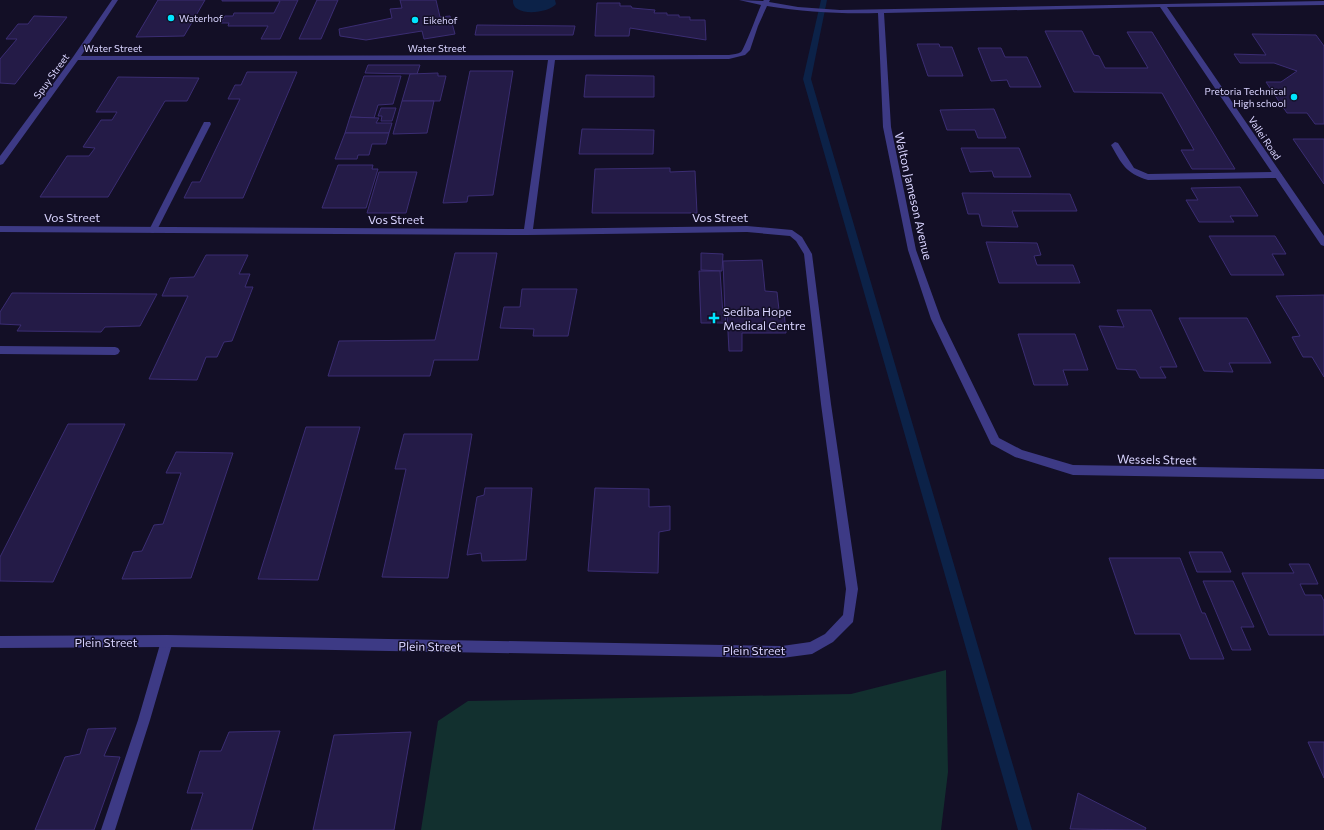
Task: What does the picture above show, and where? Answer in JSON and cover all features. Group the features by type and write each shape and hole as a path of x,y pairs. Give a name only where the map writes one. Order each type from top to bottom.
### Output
{"street":[{"name":"Spuy Street","path":"0,162 76,58 115,0"},
{"path":"742,0 766,2 798,9 840,12 1324,3"},
{"name":"Water Street","path":"76,58 729,57 743,54 748,49 754,26 766,2"},
{"name":"Vallei Road","path":"1162,5 1324,243"},
{"name":"Walton Jameson Avenue","path":"881,11 886,127 912,250 936,319 964,381 995,441"},
{"path":"528,232 552,58"},
{"path":"153,230 207,124"},
{"path":"1115,145 1130,170 1136,174 1148,177 1278,175"},
{"name":"Vos Street","path":"0,229 528,232 747,229 792,233 800,239 808,254 826,404 852,589 849,618"},
{"path":"0,350 115,351"},
{"name":"Wessels Street","path":"995,441 1019,454 1073,470 1324,474"},
{"name":"Plein Street","path":"0,642 167,641 782,652 812,648 829,638 849,618"},
{"path":"108,830 144,720 167,641"}],"green space":[{"path":"946,670 948,772 941,830 421,830 438,721 468,701 851,694"}],"water":[{"path":"513,0 555,0 556,4 546,10 531,12 518,9 514,5"}],"building":[{"name":"Waterhof","path":"158,0 205,0 184,36 136,37"},
{"path":"222,0 298,0 280,39 261,39 268,26 228,26 229,23 221,23 225,16 233,16 234,13 274,13 280,1"},
{"path":"317,0 338,0 321,39 299,39"},
{"name":"Eikehof","path":"400,0 436,0 440,17 450,16 455,34 424,39 422,31 366,40 340,36 339,29 392,18 390,9 402,8"},
{"path":"597,3 620,3 620,6 631,6 632,8 655,10 654,13 667,13 667,15 690,17 690,20 705,20 706,40 630,28 629,36 595,36"},
{"path":"34,16 67,17 15,84 0,83 0,59 17,39 6,39 18,24 28,24"},
{"path":"477,25 575,26 573,35 475,35"},
{"path":"1045,31 1082,31 1094,55 1099,56 1105,68 1148,68 1127,32 1152,32 1235,169 1192,169 1181,150 1194,150 1162,93 1074,92"},
{"path":"1252,34 1316,35 1324,46 1324,124 1315,124 1307,113 1287,113 1266,82 1281,82 1297,71 1274,63 1240,63 1234,54 1266,55"},
{"path":"917,44 939,44 940,47 952,47 963,76 928,76"},
{"path":"978,48 1001,48 1005,57 1027,57 1041,87 1010,87 1007,80 991,81"},
{"path":"368,65 420,65 417,74 365,73"},
{"path":"470,71 513,71 493,195 468,196 467,202 443,203"},
{"path":"247,72 297,72 243,198 184,198 192,182 200,182 240,99 228,99 235,85 241,85"},
{"path":"438,73 438,76 446,76 440,101 402,101 410,74"},
{"path":"586,75 654,76 654,97 584,97"},
{"path":"364,76 401,76 393,104 378,105 374,118 350,117"},
{"path":"118,77 199,78 187,101 165,101 108,197 40,197 67,156 89,156 95,148 83,147 101,120 112,120 117,112 96,112"},
{"path":"402,101 434,101 427,133 393,134"},
{"path":"381,108 396,108 392,121 381,121 382,116 378,116"},
{"path":"994,109 1006,138 978,138 975,130 947,130 940,110"},
{"path":"350,117 379,118 376,123 392,123 389,133 345,133"},
{"path":"582,129 654,130 653,154 579,154"},
{"path":"345,133 389,133 386,144 372,144 369,155 358,155 357,159 335,159"},
{"path":"1293,139 1324,139 1324,184"},
{"path":"961,148 1019,148 1031,177 994,177 992,171 970,172"},
{"path":"338,165 373,165 372,169 378,169 366,208 322,208"},
{"path":"670,168 670,172 695,171 697,213 592,213 595,169"},
{"path":"379,172 417,172 406,213 367,213"},
{"path":"1240,187 1258,216 1230,216 1234,222 1199,222 1186,200 1198,200 1191,188"},
{"path":"962,193 1070,194 1077,211 1012,211 1018,227 982,226 979,214 968,214"},
{"path":"1209,236 1275,236 1286,254 1272,254 1284,275 1231,275"},
{"path":"986,242 1037,243 1041,255 1034,256 1037,265 1073,265 1080,283 999,283"},
{"path":"455,253 497,253 478,360 434,360 430,376 328,376 339,341 435,340"},
{"path":"701,253 723,254 722,271 701,270"},
{"path":"206,255 248,255 239,274 250,274 245,287 253,287 232,341 224,342 217,357 206,357 197,380 149,379 188,296 162,296 170,278 194,277"},
{"path":"762,260 765,291 777,292 779,310 784,311 786,333 742,333 742,351 729,351 727,313 725,313 723,261"},
{"path":"699,271 720,271 723,315 726,315 725,323 701,323"},
{"path":"522,289 577,289 568,336 533,336 534,329 500,328 504,307 520,307"},
{"path":"12,293 157,294 140,326 105,327 101,332 17,331 21,325 0,324 0,312"},
{"path":"1324,295 1324,377 1312,357 1303,357 1292,337 1300,336 1276,296"},
{"path":"1117,310 1151,310 1177,367 1160,367 1166,378 1140,378 1136,370 1117,369 1099,326 1124,327"},
{"path":"1179,318 1247,318 1271,363 1229,363 1233,372 1204,371"},
{"path":"1018,334 1075,334 1088,370 1063,370 1068,385 1034,385"},
{"path":"68,424 125,424 53,582 0,581 0,557"},
{"path":"306,427 360,427 318,580 258,579"},
{"path":"404,434 472,434 448,578 382,577 406,469 395,469"},
{"path":"176,452 233,453 191,578 122,579 133,552 142,551 154,525 163,524 181,473 166,473"},
{"path":"485,488 532,488 526,560 482,561 481,553 467,555 477,497 484,495"},
{"path":"595,488 649,489 649,507 670,506 670,530 659,532 658,573 588,571"},
{"path":"1189,552 1222,552 1231,572 1197,572"},
{"path":"1109,558 1180,558 1202,613 1205,613 1224,659 1190,659 1180,634 1135,634"},
{"path":"1289,564 1309,564 1318,584 1300,584 1305,595 1321,595 1324,601 1324,635 1269,635 1242,573 1294,573"},
{"path":"1203,581 1233,581 1254,627 1241,627 1251,650 1232,650"},
{"path":"116,728 104,756 120,757 94,830 35,830 65,757 80,754 88,729"},
{"path":"280,731 252,830 191,830 203,793 187,793 200,751 221,751 229,732"},
{"path":"411,732 394,830 313,830 334,735"},
{"path":"1308,742 1324,742 1324,778"},
{"path":"1078,793 1146,828 1145,830 1070,829"}],"waterway":[{"path":"824,0 807,79 1025,830"}],"place":[{"name":"Waterhof","path":"171,18"},
{"name":"Eikehof","path":"415,20"},
{"name":"Pretoria Technical High school","path":"1294,97"},
{"name":"Sediba Hope Medical Centre","path":"714,318"}]}
